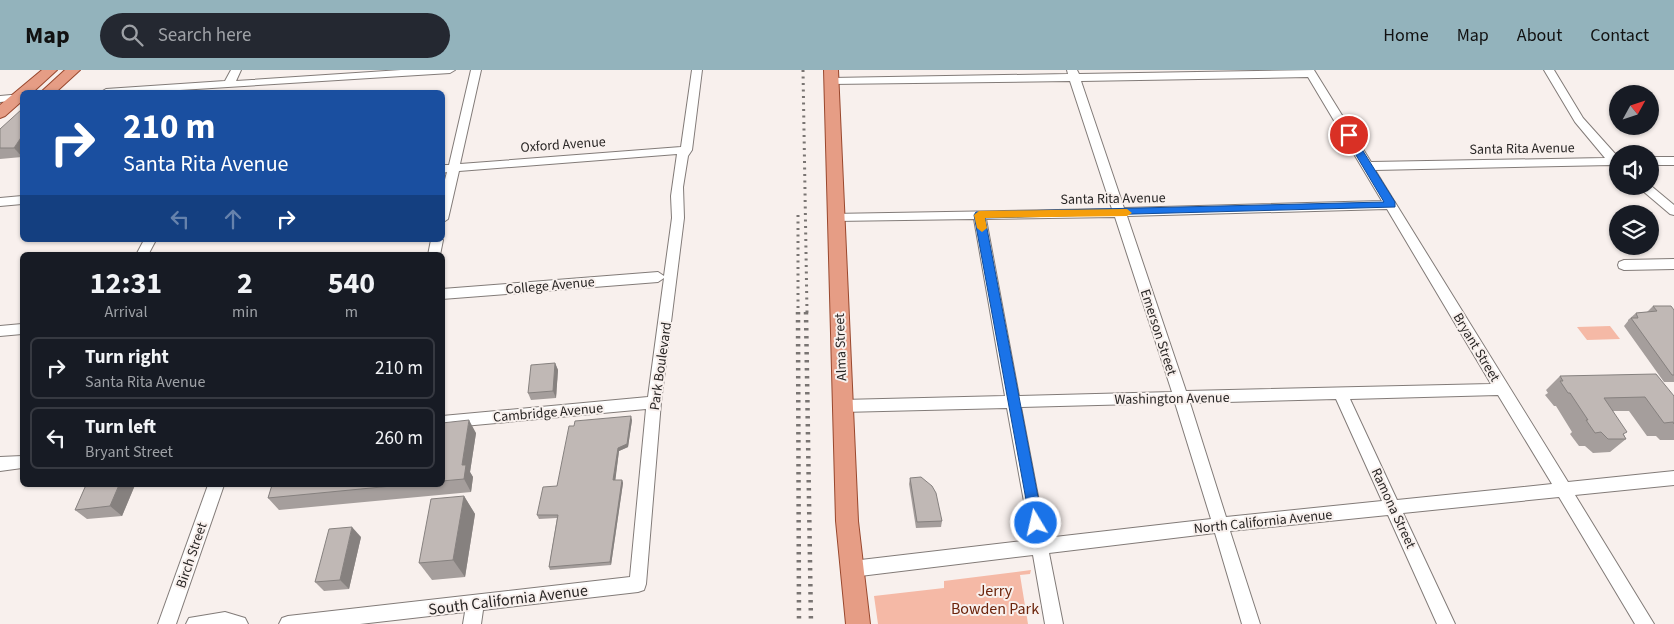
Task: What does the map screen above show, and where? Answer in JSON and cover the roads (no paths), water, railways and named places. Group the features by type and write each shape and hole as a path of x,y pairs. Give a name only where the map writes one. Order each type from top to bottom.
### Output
{"main road":[{"path":"28,90 50,70"},
{"path":"50,90 73,70"},
{"name":"Alma Street","path":"831,76 847,520 857,621"},
{"path":"0,113 20,97"}],"street":[{"path":"228,84 236,70"},
{"path":"136,90 450,70"},
{"path":"445,197 449,168 476,70"},
{"name":"Park Boulevard","path":"638,584 654,402 680,215 676,212 682,155 686,150 697,70"},
{"path":"1549,70 1570,108 1609,153"},
{"path":"831,76 1310,72"},
{"name":"Bryant Street","path":"1310,72 1645,624"},
{"name":"Emerson Street","path":"1073,73 1181,398 1251,624"},
{"path":"0,99 20,95"},
{"name":"Oxford Avenue","path":"449,168 686,150"},
{"path":"1659,161 1674,160"},
{"name":"Santa Rita Avenue","path":"1368,166 1609,162"},
{"path":"1654,195 1674,211"},
{"path":"0,202 20,200"},
{"name":"Santa Rita Avenue","path":"835,217 1119,213 1391,205"},
{"path":"979,215 1054,624"},
{"path":"1624,265 1674,264"},
{"name":"College Avenue","path":"445,294 658,276"},
{"path":"0,331 20,329"},
{"name":"Washington Avenue","path":"842,406 1502,389"},
{"name":"Ramona Street","path":"1340,393 1446,624"},
{"name":"Cambridge Avenue","path":"445,422 654,402"},
{"path":"0,464 20,462"},
{"name":"North California Avenue","path":"852,569 1220,525 1674,478"},
{"name":"Birch Street","path":"167,624 215,487"},
{"name":"South California Avenue","path":"288,624 638,584"},
{"path":"472,624 475,603"},
{"path":"195,624 225,620 239,624"}],"railway":[{"path":"803,70 807,313"},
{"path":"798,215 798,312"},
{"path":"798,312 799,624"},
{"path":"806,312 811,624"}],"park label":[{"name":"Jerry Bowden Park","path":"995,599"}]}
